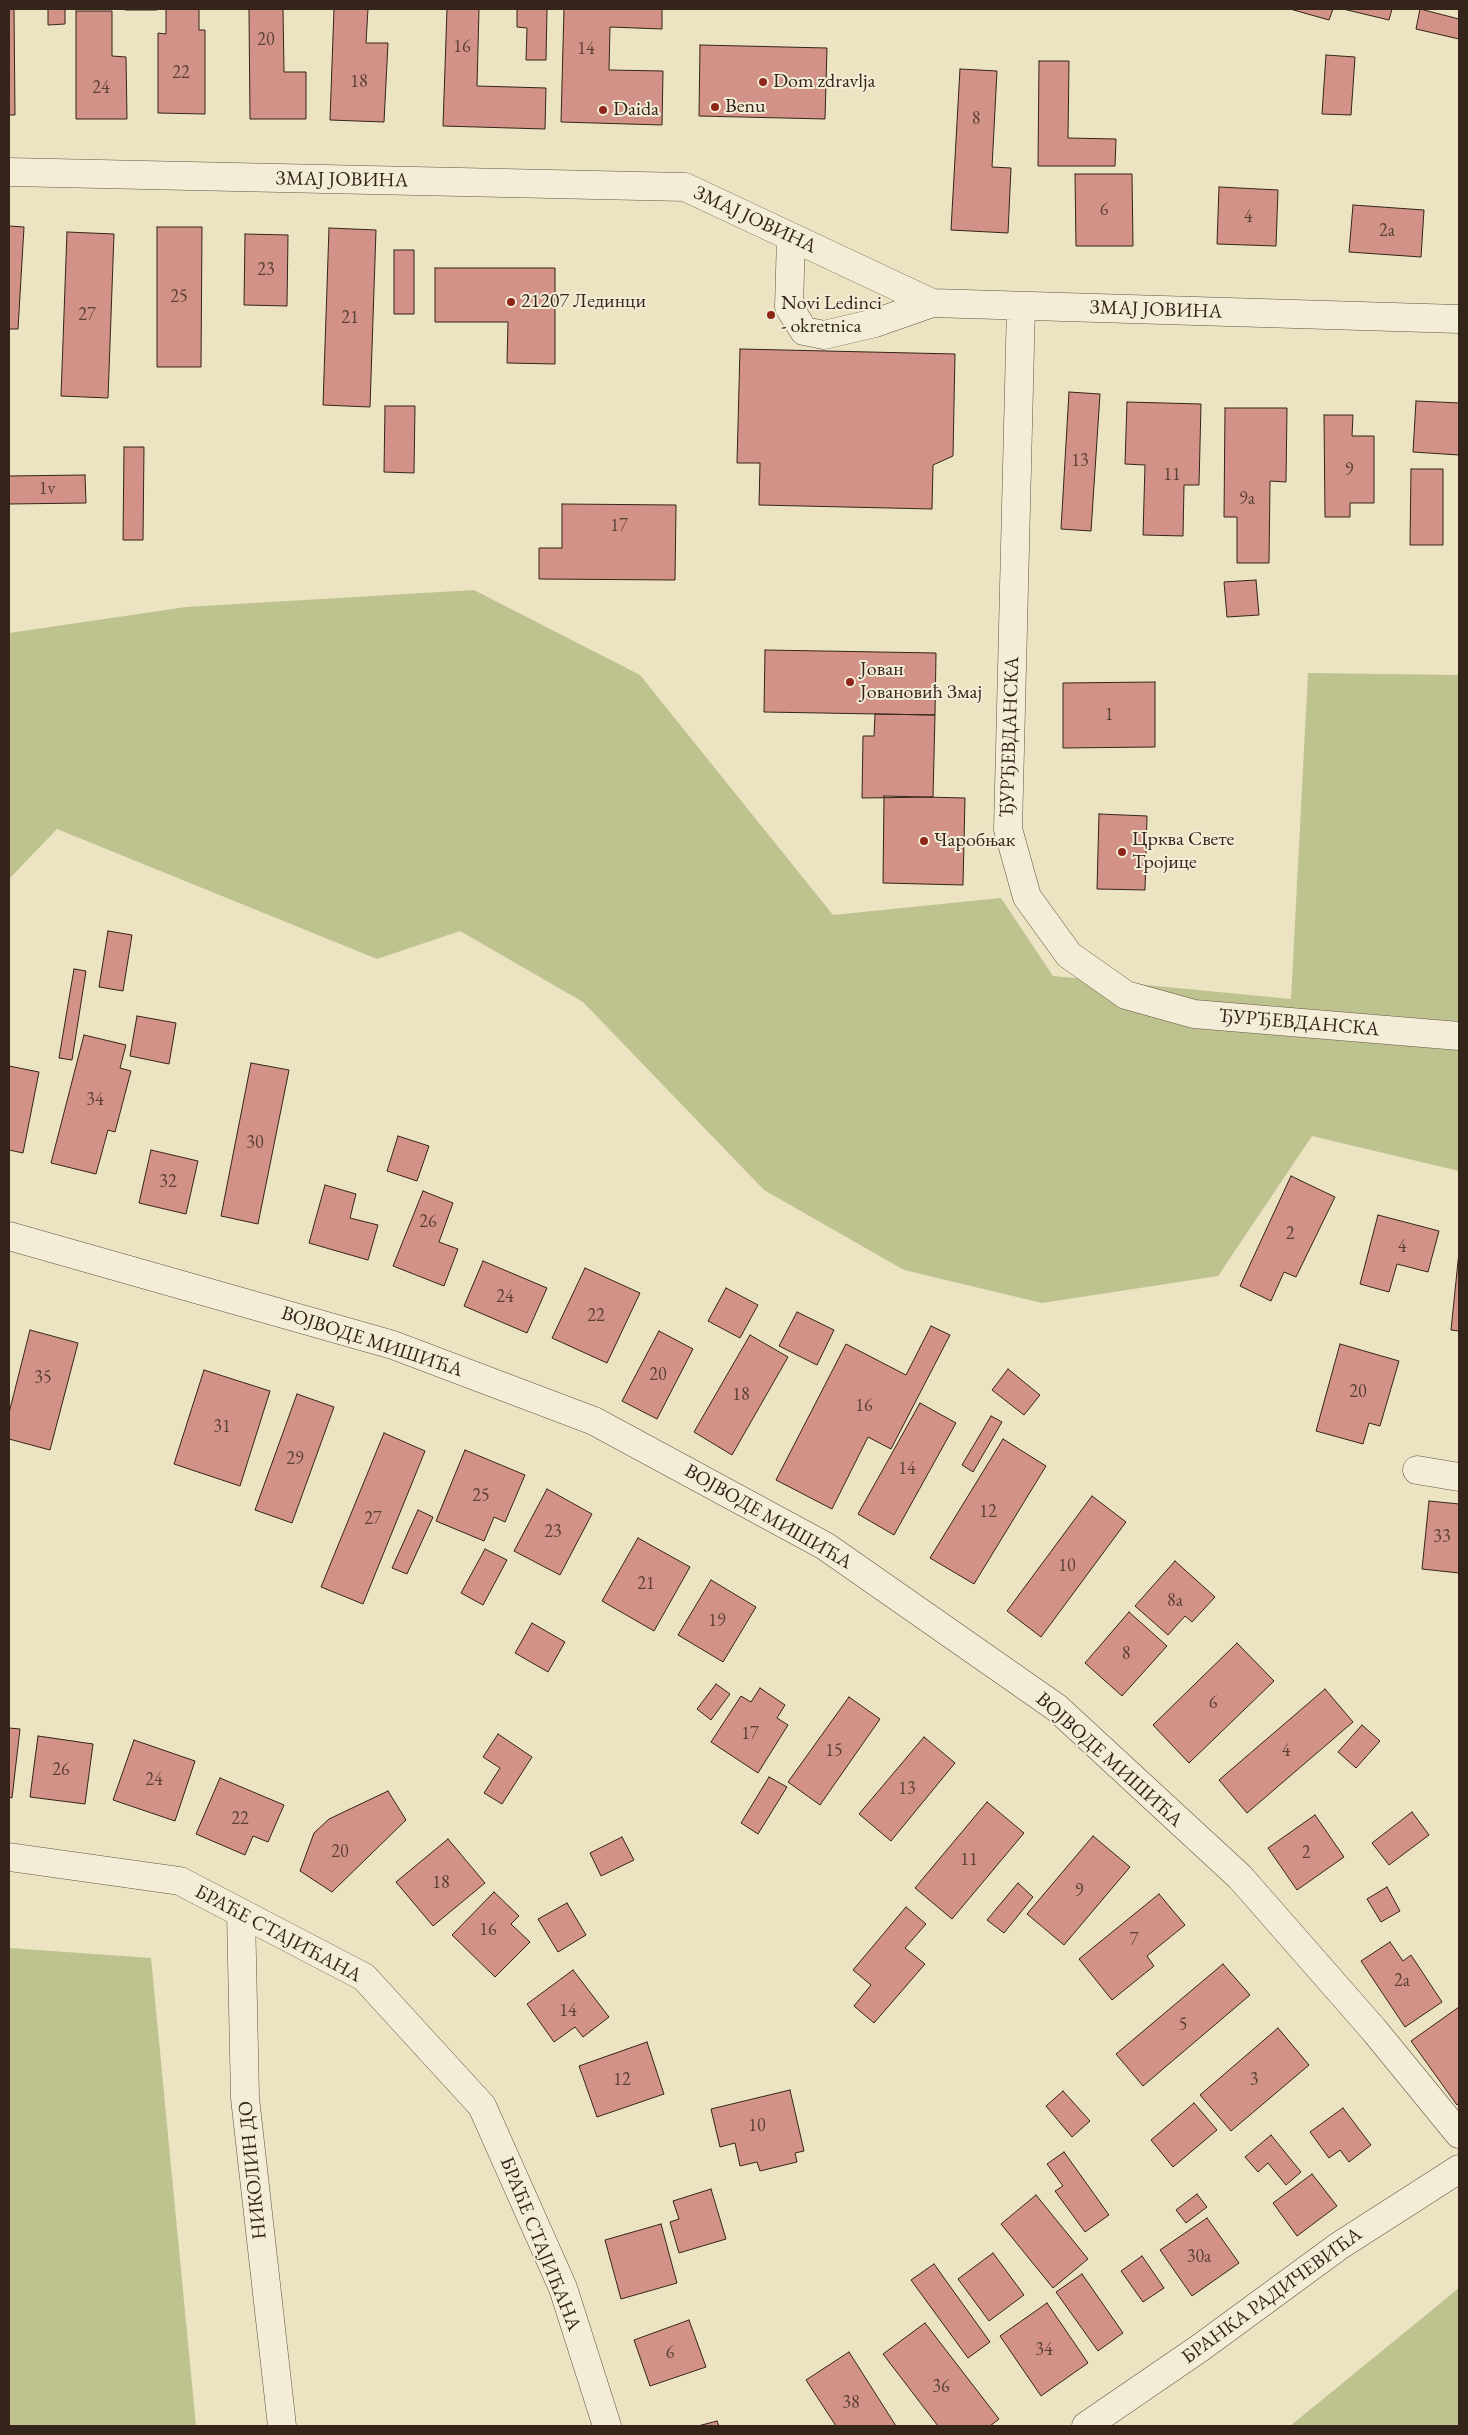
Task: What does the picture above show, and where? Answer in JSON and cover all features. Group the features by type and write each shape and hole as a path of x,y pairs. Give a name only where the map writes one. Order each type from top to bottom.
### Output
{"street":[{"name":"ЗМАЈ ЈОВИНА","path":"9,172 685,187 932,303 1459,318"},
{"path":"791,237 789,307 804,331 824,335 875,323 932,303"},
{"name":"ЂУРЂЕВДАНСКА","path":"1021,306 1008,829 1027,897 1069,955 1126,996 1194,1014 1459,1036"},
{"name":"ВОЈВОДЕ МИШИЋА","path":"9,1236 393,1345 594,1421 826,1546 1057,1708 1233,1871 1374,2030 1459,2134"},
{"path":"1417,1470 1459,1477"},
{"name":"БРАЋЕ СТАЈИЋАНА","path":"9,1857 180,1881 364,1978 482,2106 563,2288 607,2426"},
{"name":"НИКОЛИН ДО","path":"241,1913 245,2098 282,2426"},
{"name":"БРАНКА РАДИЧЕВИЋА","path":"1086,2426 1200,2348 1339,2246 1459,2169"}],"green space":[{"path":"474,590 640,675 833,915 1001,898 1053,976 1291,999 1308,673 1459,675 1459,1171 1312,1136 1218,1276 1042,1303 904,1270 764,1190 583,1002 460,931 377,959 57,829 9,879 9,633 186,607"},
{"path":"9,1948 151,1958 196,2426 9,2426"},
{"path":"1459,2288 1459,2426 1290,2426"}],"building":[{"path":"9,9 14,9 15,115 9,115"},
{"path":"48,9 65,9 65,24 48,25"},
{"path":"157,9 157,10 125,10"},
{"path":"166,9 199,9 199,30 205,30 205,114 158,113 158,33 166,34"},
{"path":"249,9 283,9 284,72 306,72 306,119 250,119"},
{"path":"334,9 368,9 366,43 388,43 384,122 330,120"},
{"path":"447,9 479,9 477,86 546,88 545,129 443,126"},
{"path":"517,9 547,9 546,60 526,60 527,28 517,27"},
{"path":"564,9 662,9 662,29 610,27 609,70 663,71 662,125 561,122"},
{"path":"1290,9 1333,9 1329,20"},
{"path":"1343,9 1392,9 1389,20"},
{"path":"1420,9 1459,19 1459,39 1416,29"},
{"path":"76,11 112,11 112,56 126,57 127,119 76,119"},
{"name":"Dom zdravlja","path":"700,45 827,48 825,119 699,116"},
{"path":"1326,55 1355,57 1351,115 1322,114"},
{"path":"1039,61 1069,61 1068,138 1116,139 1115,166 1038,166"},
{"path":"960,69 997,71 992,167 1011,168 1008,233 951,230"},
{"path":"1075,174 1132,174 1133,246 1076,246"},
{"path":"1219,187 1278,190 1276,246 1217,244"},
{"path":"1353,205 1424,210 1421,257 1349,252"},
{"path":"9,226 24,227 18,329 9,329"},
{"path":"157,227 202,227 201,367 157,367"},
{"path":"329,228 376,230 370,407 323,405"},
{"path":"67,232 114,234 108,398 61,396"},
{"path":"245,234 288,235 287,306 244,305"},
{"path":"394,250 414,250 414,314 394,314"},
{"path":"435,268 555,268 555,364 507,363 508,322 435,322"},
{"path":"740,349 955,354 953,456 933,465 932,509 759,505 760,463 737,463"},
{"path":"1069,392 1100,394 1091,531 1061,529"},
{"path":"1416,401 1459,403 1459,455 1413,452"},
{"path":"1127,402 1201,404 1199,485 1184,485 1183,536 1143,535 1145,465 1125,464"},
{"path":"385,406 415,406 414,473 384,472"},
{"path":"1225,408 1287,408 1286,482 1270,481 1269,563 1237,563 1237,517 1224,517"},
{"path":"1324,415 1353,415 1352,436 1374,436 1374,503 1350,503 1350,517 1325,517"},
{"path":"124,447 144,447 143,540 123,540"},
{"path":"1411,469 1443,469 1443,545 1410,545"},
{"path":"85,475 86,503 9,504 9,476"},
{"path":"562,504 676,505 675,580 539,579 539,548 562,548"},
{"path":"1256,580 1259,615 1227,617 1224,582"},
{"name":"Јован Јовановић Змај","path":"765,650 936,653 935,715 764,712"},
{"path":"1155,682 1155,747 1063,748 1063,683"},
{"path":"875,714 935,715 933,797 862,798 863,736 874,736"},
{"name":"Чаробњак","path":"884,796 965,798 963,885 883,883"},
{"name":"Црква Свете Тројице","path":"1099,814 1147,816 1145,890 1097,889"},
{"path":"108,931 132,935 123,991 99,987"},
{"path":"74,969 86,971 72,1060 59,1058"},
{"path":"137,1016 176,1023 169,1064 130,1056"},
{"path":"84,1035 126,1045 120,1068 131,1071 115,1132 108,1130 96,1174 51,1163"},
{"path":"251,1063 289,1070 258,1224 221,1216"},
{"path":"9,1066 39,1072 23,1153 9,1150"},
{"path":"398,1136 429,1146 417,1181 387,1171"},
{"path":"151,1150 198,1161 186,1214 139,1203"},
{"path":"1291,1176 1335,1197 1296,1277 1284,1272 1271,1301 1240,1286"},
{"path":"325,1185 356,1194 350,1218 378,1225 368,1260 309,1243"},
{"path":"423,1191 453,1203 439,1242 458,1249 444,1286 393,1266"},
{"path":"1378,1215 1439,1231 1428,1272 1397,1264 1389,1292 1360,1284"},
{"path":"1459,1252 1459,1331 1451,1330"},
{"path":"483,1261 547,1288 527,1333 464,1306"},
{"path":"585,1268 640,1293 607,1363 552,1338"},
{"path":"726,1288 758,1305 740,1338 708,1321"},
{"path":"797,1312 834,1330 817,1365 779,1346"},
{"path":"931,1326 950,1335 891,1449 868,1437 832,1509 776,1480 846,1344 906,1375"},
{"path":"30,1330 78,1343 50,1450 9,1439 9,1413"},
{"path":"659,1331 693,1349 657,1419 622,1401"},
{"path":"750,1335 788,1357 732,1455 694,1432"},
{"path":"1340,1344 1399,1361 1380,1426 1369,1423 1363,1444 1316,1431"},
{"path":"1008,1369 1040,1395 1024,1415 992,1390"},
{"path":"204,1370 270,1391 240,1486 174,1464"},
{"path":"297,1394 334,1407 292,1523 255,1510"},
{"path":"920,1403 956,1423 894,1535 858,1514"},
{"path":"991,1416 1002,1422 973,1472 962,1465"},
{"path":"384,1433 425,1451 363,1604 321,1587"},
{"path":"1003,1439 1046,1466 974,1584 930,1558"},
{"path":"465,1450 525,1475 505,1522 494,1517 484,1541 436,1521"},
{"path":"547,1489 592,1514 560,1575 514,1551"},
{"path":"1092,1496 1126,1522 1041,1637 1007,1611"},
{"path":"1429,1501 1459,1504 1459,1573 1422,1569"},
{"path":"418,1510 433,1517 407,1574 392,1568"},
{"path":"638,1538 690,1567 654,1631 602,1601"},
{"path":"485,1549 507,1560 483,1605 461,1593"},
{"path":"1175,1561 1215,1597 1192,1622 1185,1616 1168,1635 1135,1606"},
{"path":"711,1580 756,1607 723,1662 678,1635"},
{"path":"1129,1612 1167,1646 1122,1696 1085,1663"},
{"path":"532,1623 565,1642 548,1672 515,1653"},
{"path":"1237,1643 1274,1681 1189,1763 1153,1725"},
{"path":"716,1684 730,1694 711,1720 697,1709"},
{"path":"760,1688 785,1705 777,1718 788,1725 758,1773 711,1742 741,1696 751,1702"},
{"path":"1325,1689 1353,1722 1247,1813 1219,1780"},
{"path":"849,1697 880,1719 820,1805 788,1782"},
{"path":"1362,1725 1380,1741 1356,1768 1338,1752"},
{"path":"9,1728 20,1729 12,1798 9,1797"},
{"path":"498,1734 532,1757 502,1804 484,1793 500,1768 483,1757"},
{"path":"38,1736 93,1744 85,1804 30,1797"},
{"path":"924,1737 955,1763 891,1841 859,1814"},
{"path":"134,1740 195,1761 175,1821 113,1800"},
{"path":"769,1777 787,1787 758,1834 741,1823"},
{"path":"220,1778 284,1805 268,1842 253,1836 245,1855 196,1834"},
{"path":"388,1791 406,1820 332,1892 300,1871 314,1833 329,1819"},
{"path":"987,1802 1024,1833 952,1919 915,1888"},
{"path":"1412,1812 1429,1835 1389,1865 1372,1843"},
{"path":"1315,1815 1344,1857 1297,1890 1268,1848"},
{"path":"1093,1836 1130,1867 1064,1945 1027,1914"},
{"path":"622,1837 634,1860 601,1876 590,1853"},
{"path":"448,1839 485,1883 433,1926 396,1882"},
{"path":"1018,1883 1033,1897 1004,1933 987,1920"},
{"path":"1387,1887 1400,1911 1381,1922 1367,1899"},
{"path":"494,1892 519,1916 511,1924 530,1942 495,1977 452,1935"},
{"path":"1159,1894 1185,1925 1147,1956 1154,1966 1112,2000 1079,1959"},
{"path":"567,1903 586,1935 558,1952 538,1919"},
{"path":"906,1907 926,1924 905,1948 925,1964 874,2023 854,2006 871,1985 853,1970"},
{"path":"1390,1942 1403,1961 1411,1955 1442,2002 1405,2027 1361,1961"},
{"path":"1223,1964 1250,1995 1143,2086 1116,2054"},
{"path":"573,1970 609,2017 583,2037 575,2027 554,2042 527,2004"},
{"path":"1459,2007 1459,2103 1457,2105 1411,2041"},
{"path":"1278,2028 1309,2065 1231,2131 1200,2095"},
{"path":"647,2042 664,2094 597,2117 579,2066"},
{"path":"790,2090 804,2151 795,2153 797,2162 760,2171 757,2162 740,2166 735,2143 720,2147 711,2109"},
{"path":"1063,2091 1090,2121 1072,2137 1046,2106"},
{"path":"1194,2103 1217,2130 1173,2167 1151,2140"},
{"path":"1343,2108 1371,2145 1349,2162 1340,2150 1329,2158 1310,2132"},
{"path":"1271,2135 1301,2172 1286,2185 1268,2163 1258,2172 1245,2157"},
{"path":"1064,2152 1109,2215 1085,2232 1055,2191 1063,2186 1047,2164"},
{"path":"1312,2174 1337,2206 1297,2236 1273,2203"},
{"path":"711,2189 726,2239 679,2253 670,2222 679,2219 673,2201"},
{"path":"1197,2194 1207,2207 1186,2223 1176,2210"},
{"path":"1036,2195 1088,2259 1053,2288 1001,2224"},
{"path":"1207,2218 1239,2263 1192,2296 1160,2250"},
{"path":"661,2224 677,2283 621,2299 605,2240"},
{"path":"993,2253 1024,2295 989,2321 958,2279"},
{"path":"1142,2256 1164,2288 1143,2302 1121,2271"},
{"path":"934,2264 990,2342 968,2358 911,2280"},
{"path":"1082,2274 1123,2333 1098,2351 1056,2292"},
{"path":"1047,2303 1088,2363 1041,2396 1000,2336"},
{"path":"689,2320 706,2367 650,2386 634,2340"},
{"path":"925,2323 999,2419 990,2426 938,2426 883,2354"},
{"path":"849,2352 896,2426 836,2426 806,2380"},
{"path":"717,2421 719,2426 698,2426"}],"place":[{"name":"Dom zdravlja","path":"763,82"},
{"name":"Benu","path":"715,107"},
{"name":"Daida","path":"603,110"},
{"name":"21207 Лединци","path":"511,302"},
{"name":"Novi Ledinci - okretnica","path":"771,315"},
{"name":"Јован Јовановић Змај","path":"850,682"},
{"name":"Чаробњак","path":"924,841"},
{"name":"Црква Свете Тројице","path":"1122,852"}]}
